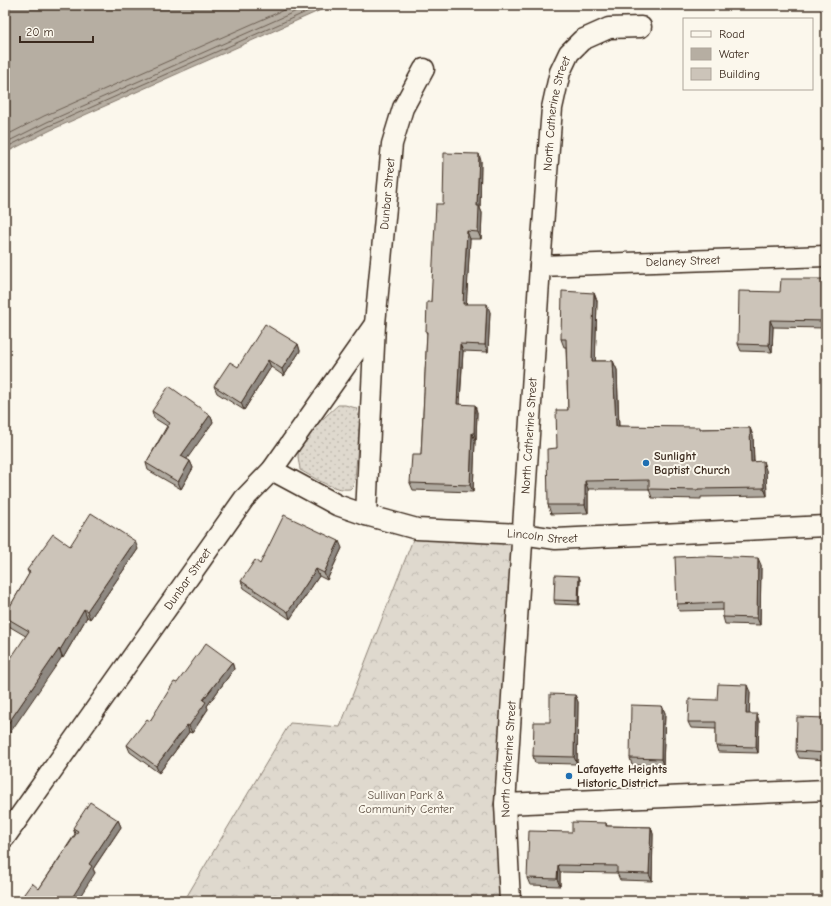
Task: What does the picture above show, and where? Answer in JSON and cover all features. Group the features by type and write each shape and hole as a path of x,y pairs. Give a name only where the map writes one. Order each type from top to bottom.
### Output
{"street":[{"name":"North Catherine Street","path":"510,901 505,804 540,266 552,108 560,72 569,53 582,40 609,28 641,27"},
{"name":"Dunbar Street","path":"366,515 375,324 392,144 403,108 424,69"},
{"name":"Delaney Street","path":"540,266 826,256"},
{"name":"Dunbar Street","path":"5,837 244,499 272,470 375,324"},
{"name":"Lincoln Street","path":"272,470 337,505 366,515 417,529 522,534 556,539 826,526"},
{"path":"505,804 826,790"}],"green space":[{"path":"338,405 356,408 360,420 355,479 353,486 350,489 337,488 312,477 300,470 298,460 299,450 307,436"},
{"name":"Sullivan Park & Community Center","path":"417,529 522,534 510,901 184,901 290,723 340,727"}],"water":[{"path":"5,5 332,5 51,130 5,153"}],"building":[{"path":"444,153 479,154 477,206 479,206 478,232 467,231 463,304 487,304 485,345 460,344 457,404 475,405 474,433 472,433 470,485 410,483 412,455 421,455 427,302 431,302 436,204 443,204"},
{"path":"781,279 826,279 826,321 770,320 769,345 738,344 739,291 780,292"},
{"path":"562,291 594,293 592,361 613,361 616,426 700,427 700,429 750,428 751,462 763,461 764,488 698,490 649,489 649,480 585,481 585,505 548,505 547,449 557,448 556,410 568,410 566,339 561,339"},
{"path":"265,324 298,344 282,369 268,360 241,403 214,386 230,362 238,367"},
{"path":"169,386 210,415 181,456 190,461 178,482 146,463 170,423 152,411"},
{"path":"91,513 135,541 87,611 84,609 60,650 59,649 5,728 5,667 29,631 5,617 5,615 30,572 27,570 53,534 70,546"},
{"path":"284,515 339,541 324,573 316,569 288,612 241,581 255,560 260,564"},
{"path":"706,556 758,558 757,618 723,617 723,602 677,604 675,557"},
{"path":"555,575 579,576 578,601 554,600"},
{"path":"206,643 232,662 203,700 206,702 189,726 187,725 156,766 127,745 147,719 150,721 174,682 177,683"},
{"path":"718,684 747,685 746,714 757,714 756,747 716,746 716,722 688,722 689,699 717,700"},
{"path":"550,694 575,695 574,757 533,756 534,722 550,722"},
{"path":"631,705 662,706 661,759 630,758"},
{"path":"797,717 826,718 826,753 796,751"},
{"path":"90,802 118,820 89,864 92,866 70,901 19,901 32,883 39,889 78,831 73,828"},
{"path":"572,822 606,823 606,826 651,827 649,874 617,873 617,866 558,865 557,879 527,878 529,831 572,832"},
{"path":"227,899 239,901 227,901"}],"place":[{"name":"Sunlight Baptist Church","path":"646,463"},
{"name":"Lafayette Heights Historic District","path":"569,776"}]}
